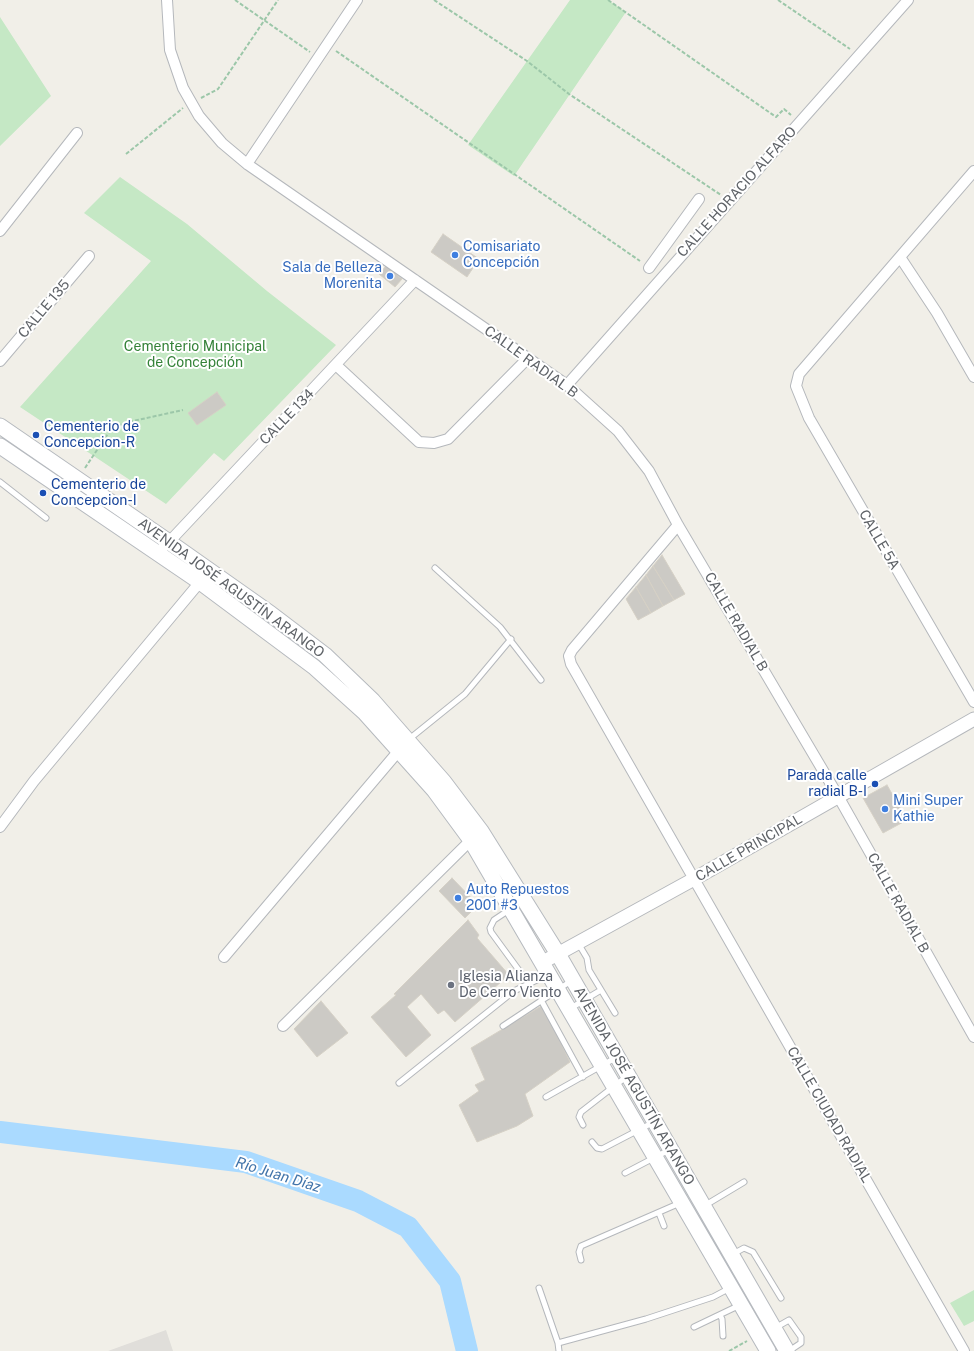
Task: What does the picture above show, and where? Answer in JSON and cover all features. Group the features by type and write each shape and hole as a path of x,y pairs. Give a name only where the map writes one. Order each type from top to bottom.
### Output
{"main road":[{"name":"AVENIDA JOSÉ AGUSTÍN ARANGO","path":"1,430 78,479 271,614 325,655 373,701 434,790 476,835 518,904 558,954 788,1351"},
{"name":"AVENIDA JOSÉ AGUSTÍN ARANGO","path":"0,446 200,582 314,666 365,713 403,745"},
{"name":"AVENIDA JOSÉ AGUSTÍN ARANGO","path":"518,904 546,968 768,1351"}],"street":[{"name":"CALLE RADIAL B","path":"167,0 170,50 183,88 199,116 222,143 247,164 567,385 618,431 649,471 678,525 838,796 974,1037"},
{"path":"247,164 357,0"},
{"name":"CALLE HORACIO ALFARO","path":"567,385 908,0"},
{"path":"0,231 77,133"},
{"path":"974,171 900,257 936,313 974,377"},
{"path":"649,268 699,199"},
{"path":"658,255 671,266"},
{"name":"CALLE 135","path":"0,361 89,256"},
{"name":"CALLE 5A","path":"900,257 799,374 796,386 809,418 974,702"},
{"name":"CALLE 134","path":"157,553 336,366 415,280"},
{"path":"336,366 419,442 434,444 448,439 528,358"},
{"name":"CALLE CIUDAD RADIAL","path":"678,525 572,650 569,656 571,664 964,1351"},
{"path":"0,827 34,782 200,582"},
{"name":"CALLE PRINCIPAL","path":"546,968 558,954 694,879 974,719"},
{"path":"224,957 403,745"},
{"path":"283,1026 476,835"}],"lane":[{"path":"0,482 46,518"},
{"path":"435,568 470,598 512,639 541,680"},
{"path":"403,745 465,694 512,639"},
{"path":"518,904 494,920 490,928 491,932 529,984"},
{"path":"578,943 587,958 589,970 615,1013"},
{"path":"399,1084 514,991 529,984 546,968"},
{"path":"503,1026 573,979"},
{"path":"570,1009 601,990"},
{"path":"542,1000 583,1077"},
{"path":"546,1097 618,1056"},
{"path":"582,1125 579,1114 580,1112 628,1075"},
{"path":"592,1142 597,1148 602,1149 655,1122"},
{"path":"625,1172 671,1149"},
{"path":"703,1206 744,1182"},
{"path":"581,1260 579,1252 581,1246 682,1202"},
{"path":"658,1213 664,1226"},
{"path":"732,1255 744,1248 751,1250 781,1298"},
{"path":"558,1343 654,1317 713,1297 731,1287"},
{"path":"539,1288 558,1343 559,1351"},
{"path":"694,1327 741,1305"},
{"path":"720,1315 722,1319 723,1336"}],"path":[{"path":"235,0 318,57"},
{"path":"126,154 178,111 218,88 278,0"},
{"path":"434,0 527,61 570,94 730,201"},
{"path":"608,0 776,117 784,109 799,122"},
{"path":"778,0 858,55"},
{"path":"326,45 649,268"},
{"path":"78,479 109,432 124,423 183,410"},
{"path":"729,1351 759,1335"}],"shaded area":[{"path":"166,1330 173,1351 108,1351"}],"green space":[{"path":"570,0 608,0 626,12 514,176 468,145"},
{"path":"0,17 51,96 0,146"},
{"name":"Cementerio Municipal de Concepción","path":"120,177 187,224 267,291 336,345 224,461 214,453 166,504 20,407 151,261 84,213"},
{"path":"974,1290 974,1321 964,1326 950,1303"}],"building":[{"name":"Comisariato Concepción","path":"443,234 479,259 467,277 431,252"},
{"name":"Sala de Belleza Morenita","path":"386,266 402,279 395,287 379,274"},
{"path":"217,392 226,405 197,425 188,413"},
{"path":"662,555 685,594 674,600 653,566"},
{"path":"653,566 674,600 663,606 646,575"},
{"path":"646,575 663,606 651,613 636,587"},
{"path":"636,587 651,613 638,620 626,599"},
{"name":"Mini Super Kathie","path":"887,785 907,820 883,833 863,798"},
{"name":"Auto Repuestos 2001 #3","path":"452,878 478,905 465,918 439,891"},
{"name":"Iglesia Alianza De Cerro Viento","path":"468,920 479,935 477,938 509,975 455,1022 444,1010 438,1014 421,994 407,1007 431,1035 406,1057 371,1017 396,995 394,994"},
{"path":"321,1001 348,1033 317,1057 294,1029"},
{"path":"543,1005 570,1062 525,1094 533,1116 517,1126 477,1142 459,1105 479,1091 475,1085 485,1080 471,1048"}],"waterway":[{"name":"Río Juan Díaz","path":"0,1132 246,1162 358,1201 408,1227 450,1281 467,1351"}],"place":[{"name":"Comisariato Concepción","path":"455,255"},
{"name":"Sala de Belleza Morenita","path":"390,276"},
{"name":"Cementerio de Concepcion-R","path":"36,435"},
{"name":"Cementerio de Concepcion-I","path":"43,493"},
{"name":"Parada calle radial B-I","path":"875,784"},
{"name":"Mini Super Kathie","path":"885,809"},
{"name":"Auto Repuestos 2001 #3","path":"458,898"},
{"name":"Iglesia Alianza De Cerro Viento","path":"451,985"}]}
